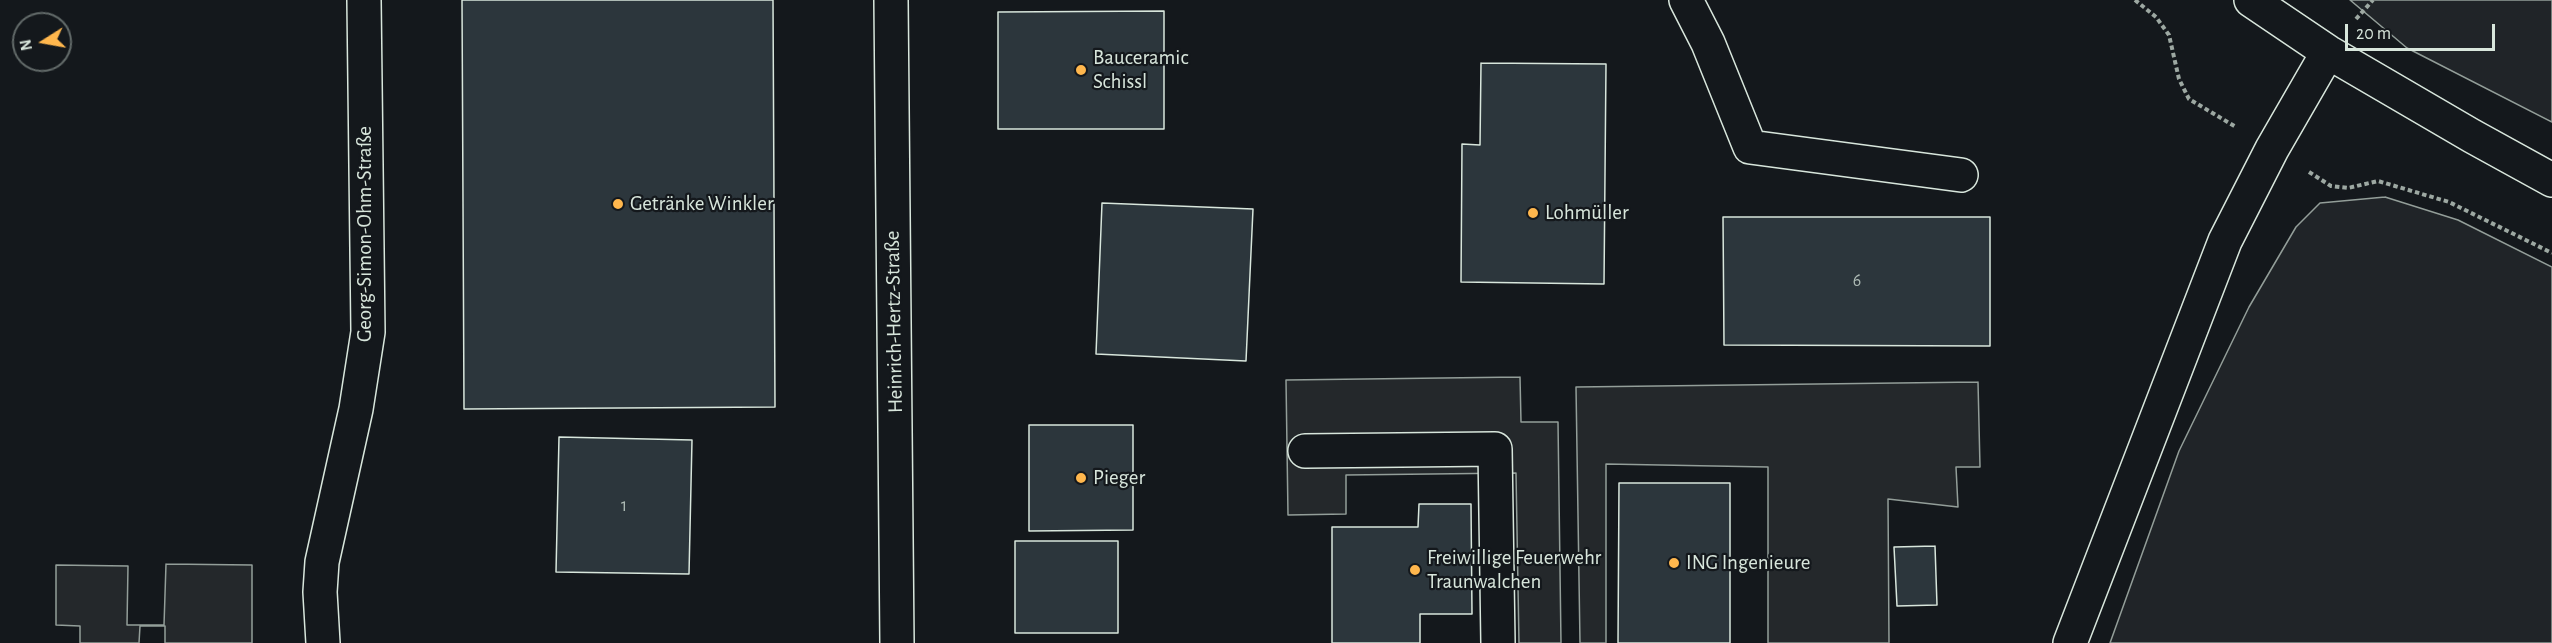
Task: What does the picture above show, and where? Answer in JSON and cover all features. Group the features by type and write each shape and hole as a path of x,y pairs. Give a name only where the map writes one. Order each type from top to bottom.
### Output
{"street":[{"name":"Georg-Simon-Ohm-Straße","path":"323,643 320,592 322,562 356,409 368,332 364,0"},
{"name":"Heinrich-Hertz-Straße","path":"891,0 897,643"},
{"path":"1686,0 1708,43 1750,147 1961,175"},
{"path":"2251,0 2328,52 2552,180"},
{"path":"2070,643 2225,241 2272,149 2328,52"},
{"path":"1305,451 1495,449 1498,643"}],"path":[{"path":"2135,0 2156,17 2169,35 2179,79 2189,99 2331,186 2348,188 2378,181 2439,199 2552,254"}],"shaded area":[{"path":"2350,0 2552,0 2552,122 2407,48"},
{"path":"2385,197 2458,220 2552,267 2552,643 2110,643 2179,451 2249,307 2296,227 2320,203"},
{"path":"1520,377 1521,422 1558,422 1561,643 1519,643 1516,473 1346,475 1346,514 1288,515 1286,380"},
{"path":"1978,382 1980,467 1956,467 1958,507 1888,499 1889,643 1768,643 1768,467 1606,464 1606,643 1580,643 1576,387"},
{"path":"166,564 252,565 252,643 165,643 165,626 140,626 139,643 80,643 80,626 56,625 56,565 128,566 127,625 164,625"}],"building":[{"name":"Getränke Winkler","path":"462,0 773,0 775,407 464,409"},
{"name":"Bauceramic Schissl","path":"1164,11 1164,129 998,129 998,12"},
{"name":"Lohmüller","path":"1481,63 1606,64 1604,284 1461,282 1462,144 1480,145"},
{"path":"1102,203 1253,209 1246,361 1096,354"},
{"path":"1723,217 1990,217 1990,346 1724,345"},
{"name":"Pieger","path":"1029,425 1133,425 1133,530 1029,531"},
{"path":"559,437 692,440 689,574 556,572"},
{"name":"ING Ingenieure","path":"1619,483 1730,483 1730,643 1618,643"},
{"path":"1419,504 1471,504 1472,614 1420,614 1420,643 1332,643 1332,527 1418,527"},
{"path":"1015,541 1118,541 1118,633 1015,633"},
{"path":"1935,546 1937,605 1897,606 1894,547"}],"place":[{"name":"Bauceramic Schissl","path":"1081,70"},
{"name":"Getränke Winkler","path":"618,204"},
{"name":"Lohmüller","path":"1533,213"},
{"name":"Pieger","path":"1081,478"},
{"name":"ING Ingenieure","path":"1674,563"},
{"name":"Freiwillige Feuerwehr Traunwalchen","path":"1415,570"}]}
